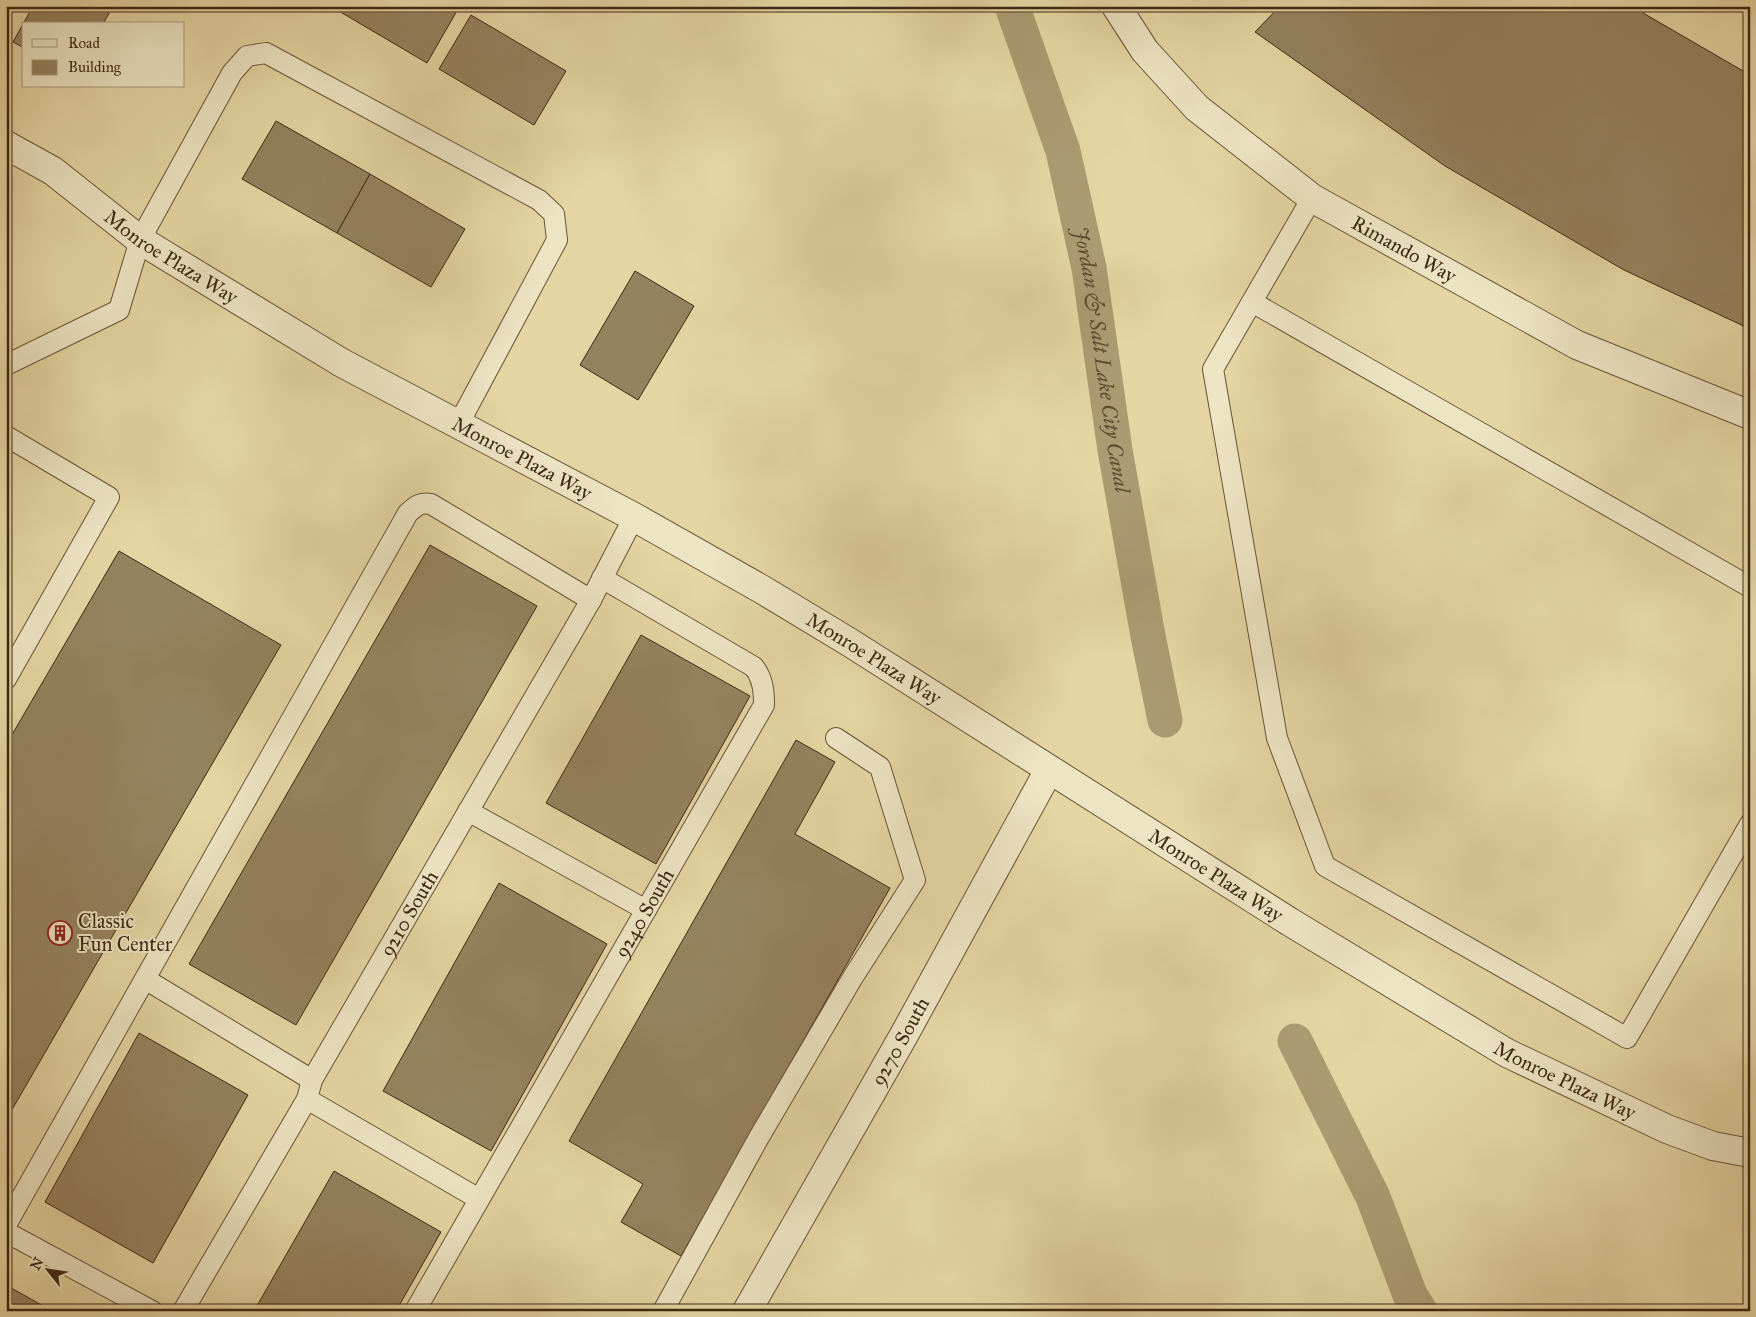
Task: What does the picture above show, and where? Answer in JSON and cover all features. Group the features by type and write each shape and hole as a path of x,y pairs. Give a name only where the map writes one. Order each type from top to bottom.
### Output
{"street":[{"name":"Rimando Way","path":"1116,6 1144,51 1196,108 1312,198 1577,345 1750,415"},
{"name":"Monroe Plaza Way","path":"6,145 53,170 140,240 342,363 634,517 763,590 849,642 1290,922 1507,1053 1667,1129 1713,1146 1750,1153"},
{"name":"9270 South","path":"747,1311 904,1035 1049,770"}],"lane":[{"path":"6,365 119,310 140,240 232,73 247,56 266,53 539,200 554,214 557,240 458,425"},
{"path":"1312,198 1213,369 1277,738 1325,866 1627,1038 1750,824"},
{"path":"1252,302 1750,587"},
{"path":"6,436 110,497 6,679"},
{"path":"6,1225 408,513 423,503 431,504 591,600"},
{"name":"9210 South","path":"183,1311 468,811 591,600 634,517"},
{"name":"9240 South","path":"415,1311 764,706 761,677 754,667 602,578"},
{"path":"663,1311 758,1139 853,977 915,880 880,767 836,738"},
{"path":"468,811 646,910"},
{"path":"145,978 309,1090 479,1200"},
{"path":"6,1232 152,1311"}],"building":[{"path":"33,6 113,6 104,22 24,22"},
{"path":"454,6 458,9 427,63 332,7"},
{"path":"1280,6 1631,6 1750,75 1750,329 1624,270 1445,166 1255,32"},
{"path":"471,15 566,71 534,125 439,69"},
{"path":"22,26 22,47 13,42"},
{"path":"276,121 370,174 337,233 242,179"},
{"path":"370,174 465,229 431,287 337,233"},
{"path":"635,271 694,306 638,400 580,365"},
{"path":"430,545 537,606 296,1025 189,964"},
{"name":"Classic Fun Center","path":"119,551 281,645 6,1120 6,745"},
{"path":"641,635 750,696 656,864 546,803"},
{"path":"796,740 835,762 795,834 890,888 681,1256 621,1222 643,1184 569,1141"},
{"path":"499,883 607,944 491,1151 383,1091"},
{"path":"139,1033 248,1095 153,1263 45,1202"},
{"path":"334,1171 441,1232 396,1311 254,1311"},
{"path":"6,1285 52,1311 6,1311"}],"waterway":[{"name":"Jordan & Salt Lake City Canal","path":"1012,6 1063,151 1089,268 1115,450 1165,720"},
{"name":"Jordan & Salt Lake City Canal","path":"1295,1041 1373,1197 1410,1295 1420,1311"}],"place":[{"name":"Classic Fun Center","path":"60,933"}]}
